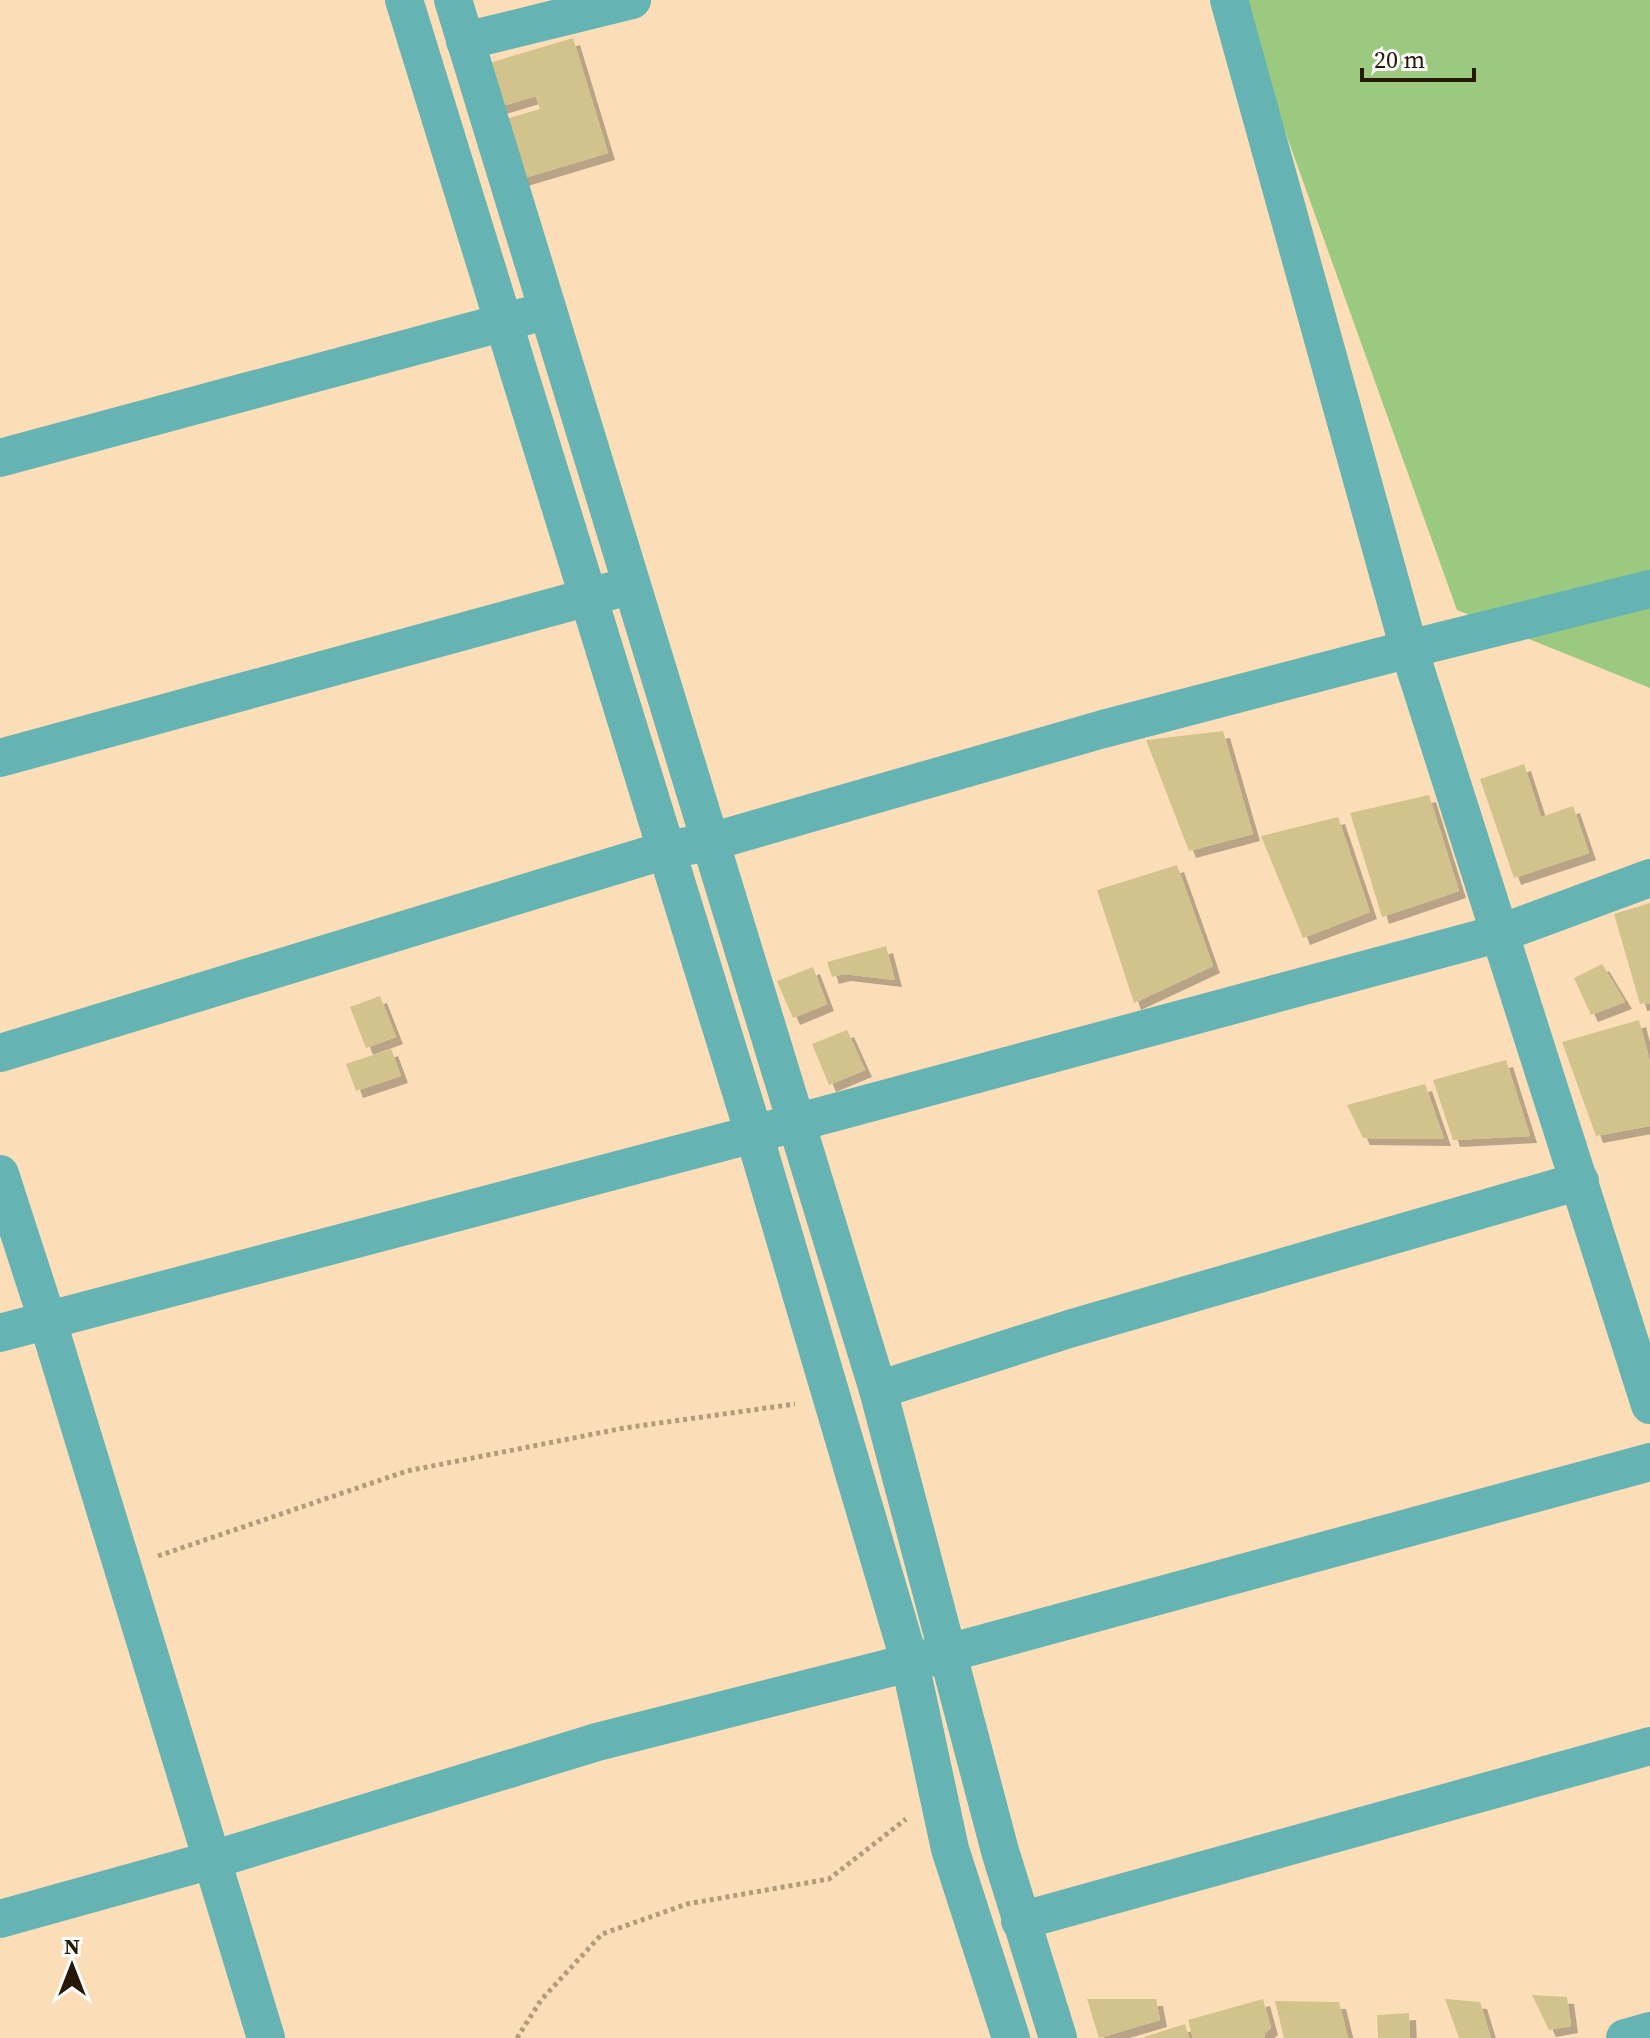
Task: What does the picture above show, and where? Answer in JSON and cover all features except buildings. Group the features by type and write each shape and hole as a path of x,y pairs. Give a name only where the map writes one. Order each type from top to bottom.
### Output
{"street":[{"path":"404,0 754,1134 910,1663 950,1849 1011,2038"},
{"path":"453,0 878,1390 1020,1921 1058,2038"},
{"path":"465,41 632,0"},
{"path":"1229,0 1409,649 1650,1405"},
{"path":"0,458 548,310"},
{"path":"0,758 631,585"},
{"path":"0,1053 666,850 710,842 1103,729 1650,589"},
{"path":"0,1333 1501,933 1650,878"},
{"path":"0,1174 266,2038"},
{"path":"878,1390 1069,1329 1580,1181"},
{"path":"0,1919 212,1860 597,1742 948,1653 1650,1462"},
{"path":"1020,1921 1650,1746"},
{"path":"1625,2038 1650,2031"}],"path":[{"path":"123,1569 407,1471 624,1428 832,1398"},
{"path":"517,2038 541,2000 602,1934 687,1904 829,1879 939,1793"}],"green space":[{"path":"1238,0 1650,0 1650,688 1457,610"}]}
